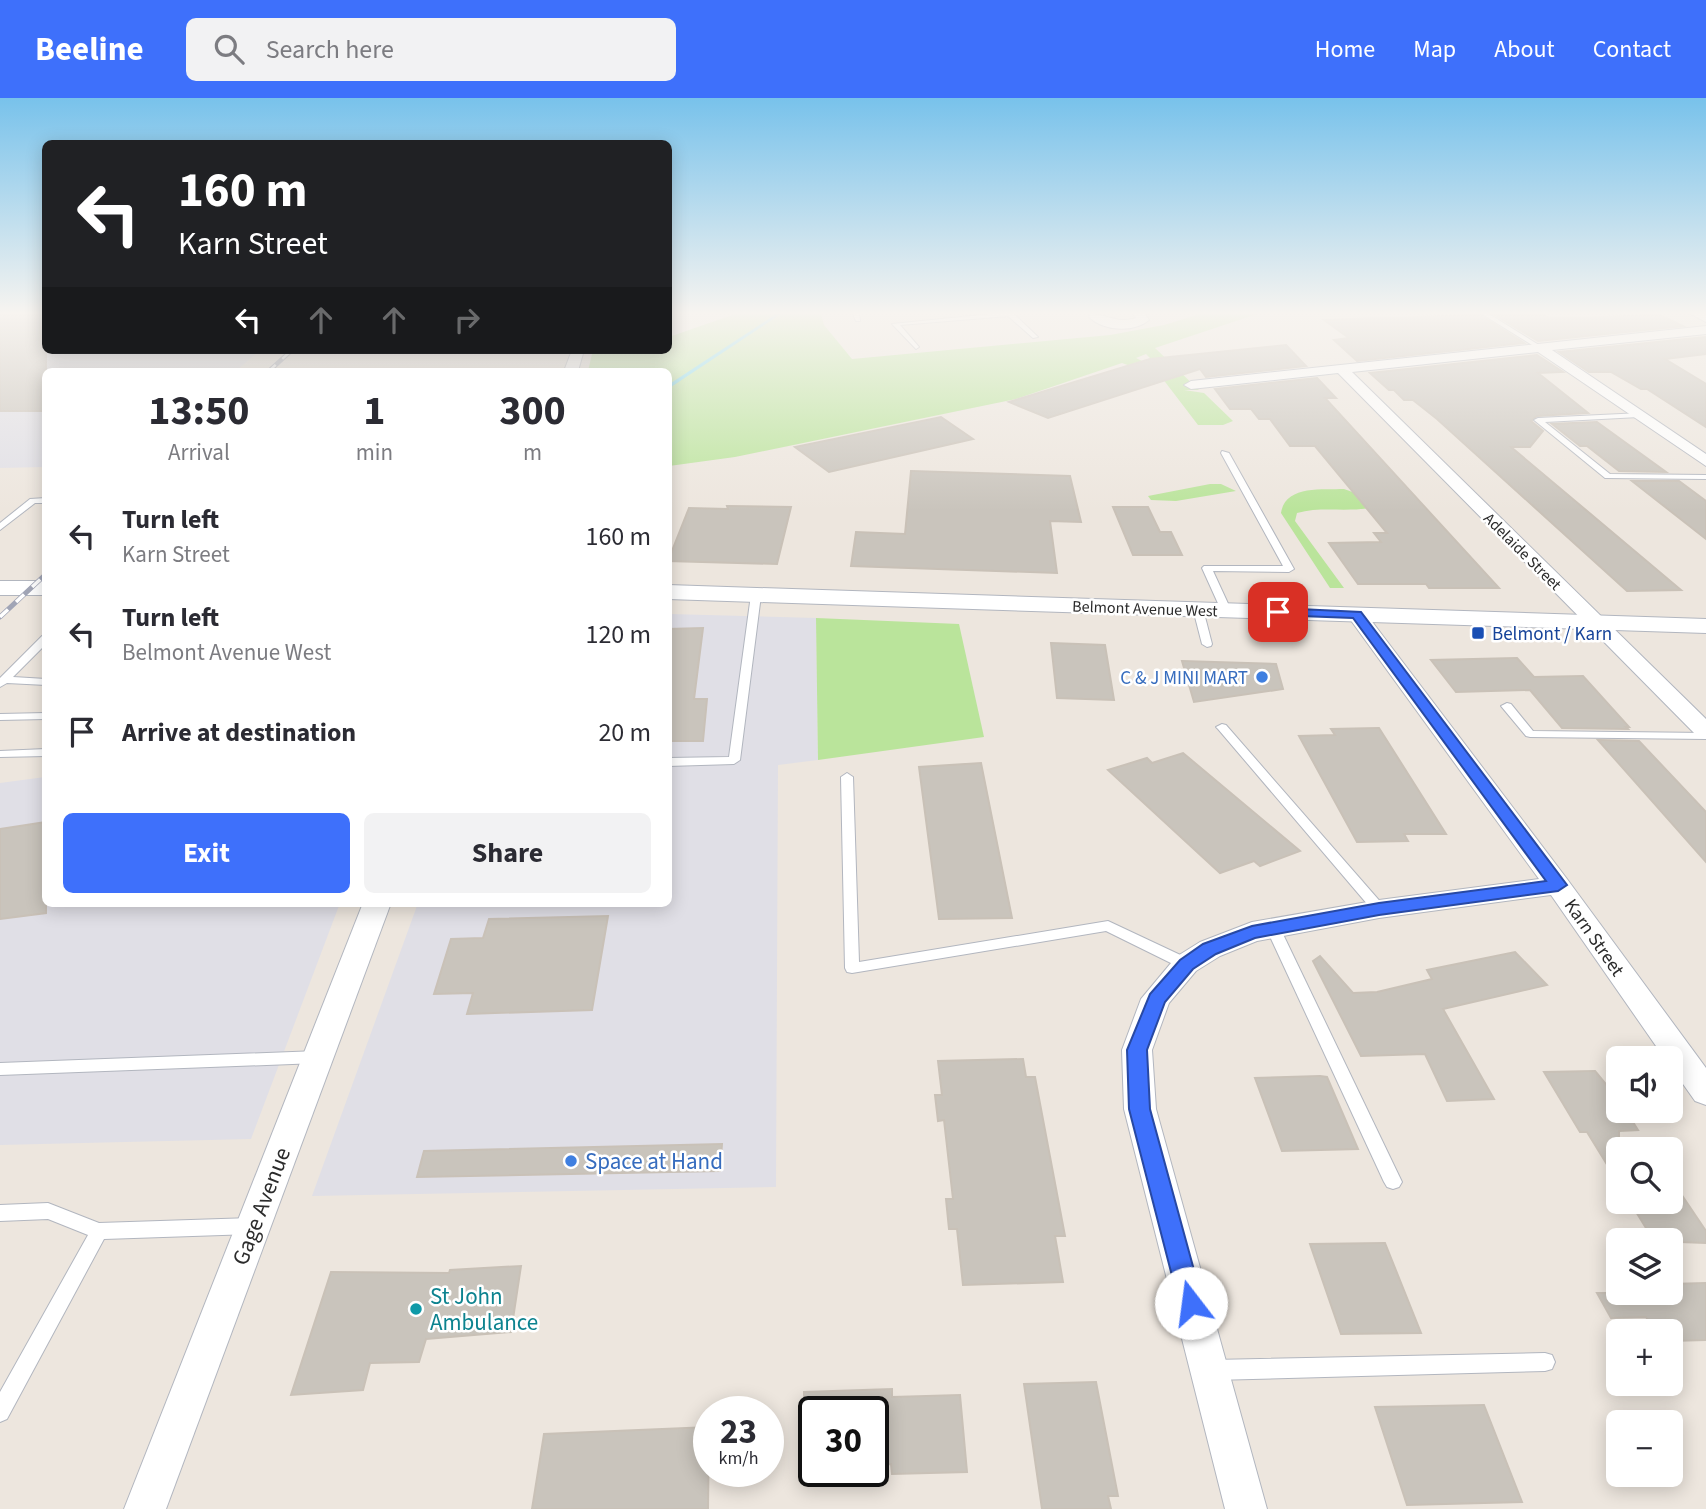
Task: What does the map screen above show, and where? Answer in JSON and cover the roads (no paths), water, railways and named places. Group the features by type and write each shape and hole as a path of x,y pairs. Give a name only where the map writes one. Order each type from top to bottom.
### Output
{"street":[{"path":"1191,385 1239,380"},
{"name":"Adelaide Street","path":"1352,380 1706,734"},
{"path":"1587,380 1706,461"},
{"path":"0,588 42,588"},
{"name":"Belmont Avenue West","path":"672,592 1706,626"},
{"name":"Karn Street","path":"1357,615 1558,885 1706,1093"},
{"path":"1246,1509 1140,1109 1137,1050 1156,999 1186,964 1220,945 1252,932 1379,909 1558,885"},
{"name":"Gage Avenue","path":"145,1509 375,907"}],"lane":[{"path":"1639,415 1538,420 1608,476 1706,477"},
{"path":"1225,453 1289,569 1206,568 1226,610"},
{"path":"0,527 33,500 42,500"},
{"path":"672,762 734,760 756,595"},
{"path":"1198,609 1207,644"},
{"path":"2,682 41,647"},
{"path":"2,682 42,682"},
{"path":"1507,706 1530,734 1706,734"},
{"path":"0,717 42,716"},
{"path":"1222,727 1379,909"},
{"path":"0,754 42,752"},
{"path":"847,777 852,968 1108,926 1186,964"},
{"path":"1273,928 1393,1182"},
{"path":"0,1069 318,1057"},
{"path":"0,1213 48,1211 99,1231 253,1226"},
{"path":"0,1412 99,1231"},
{"path":"1209,1370 1545,1362"}],"waterway":[{"path":"672,385 680,380"}],"railway":[{"path":"0,617 42,578"}],"place":[{"name":"Belmont / Karn","path":"1478,633"},
{"name":"C & J MINI MART","path":"1262,677"},
{"name":"Space at Hand","path":"571,1161"},
{"name":"St John Ambulance","path":"416,1309"}]}
